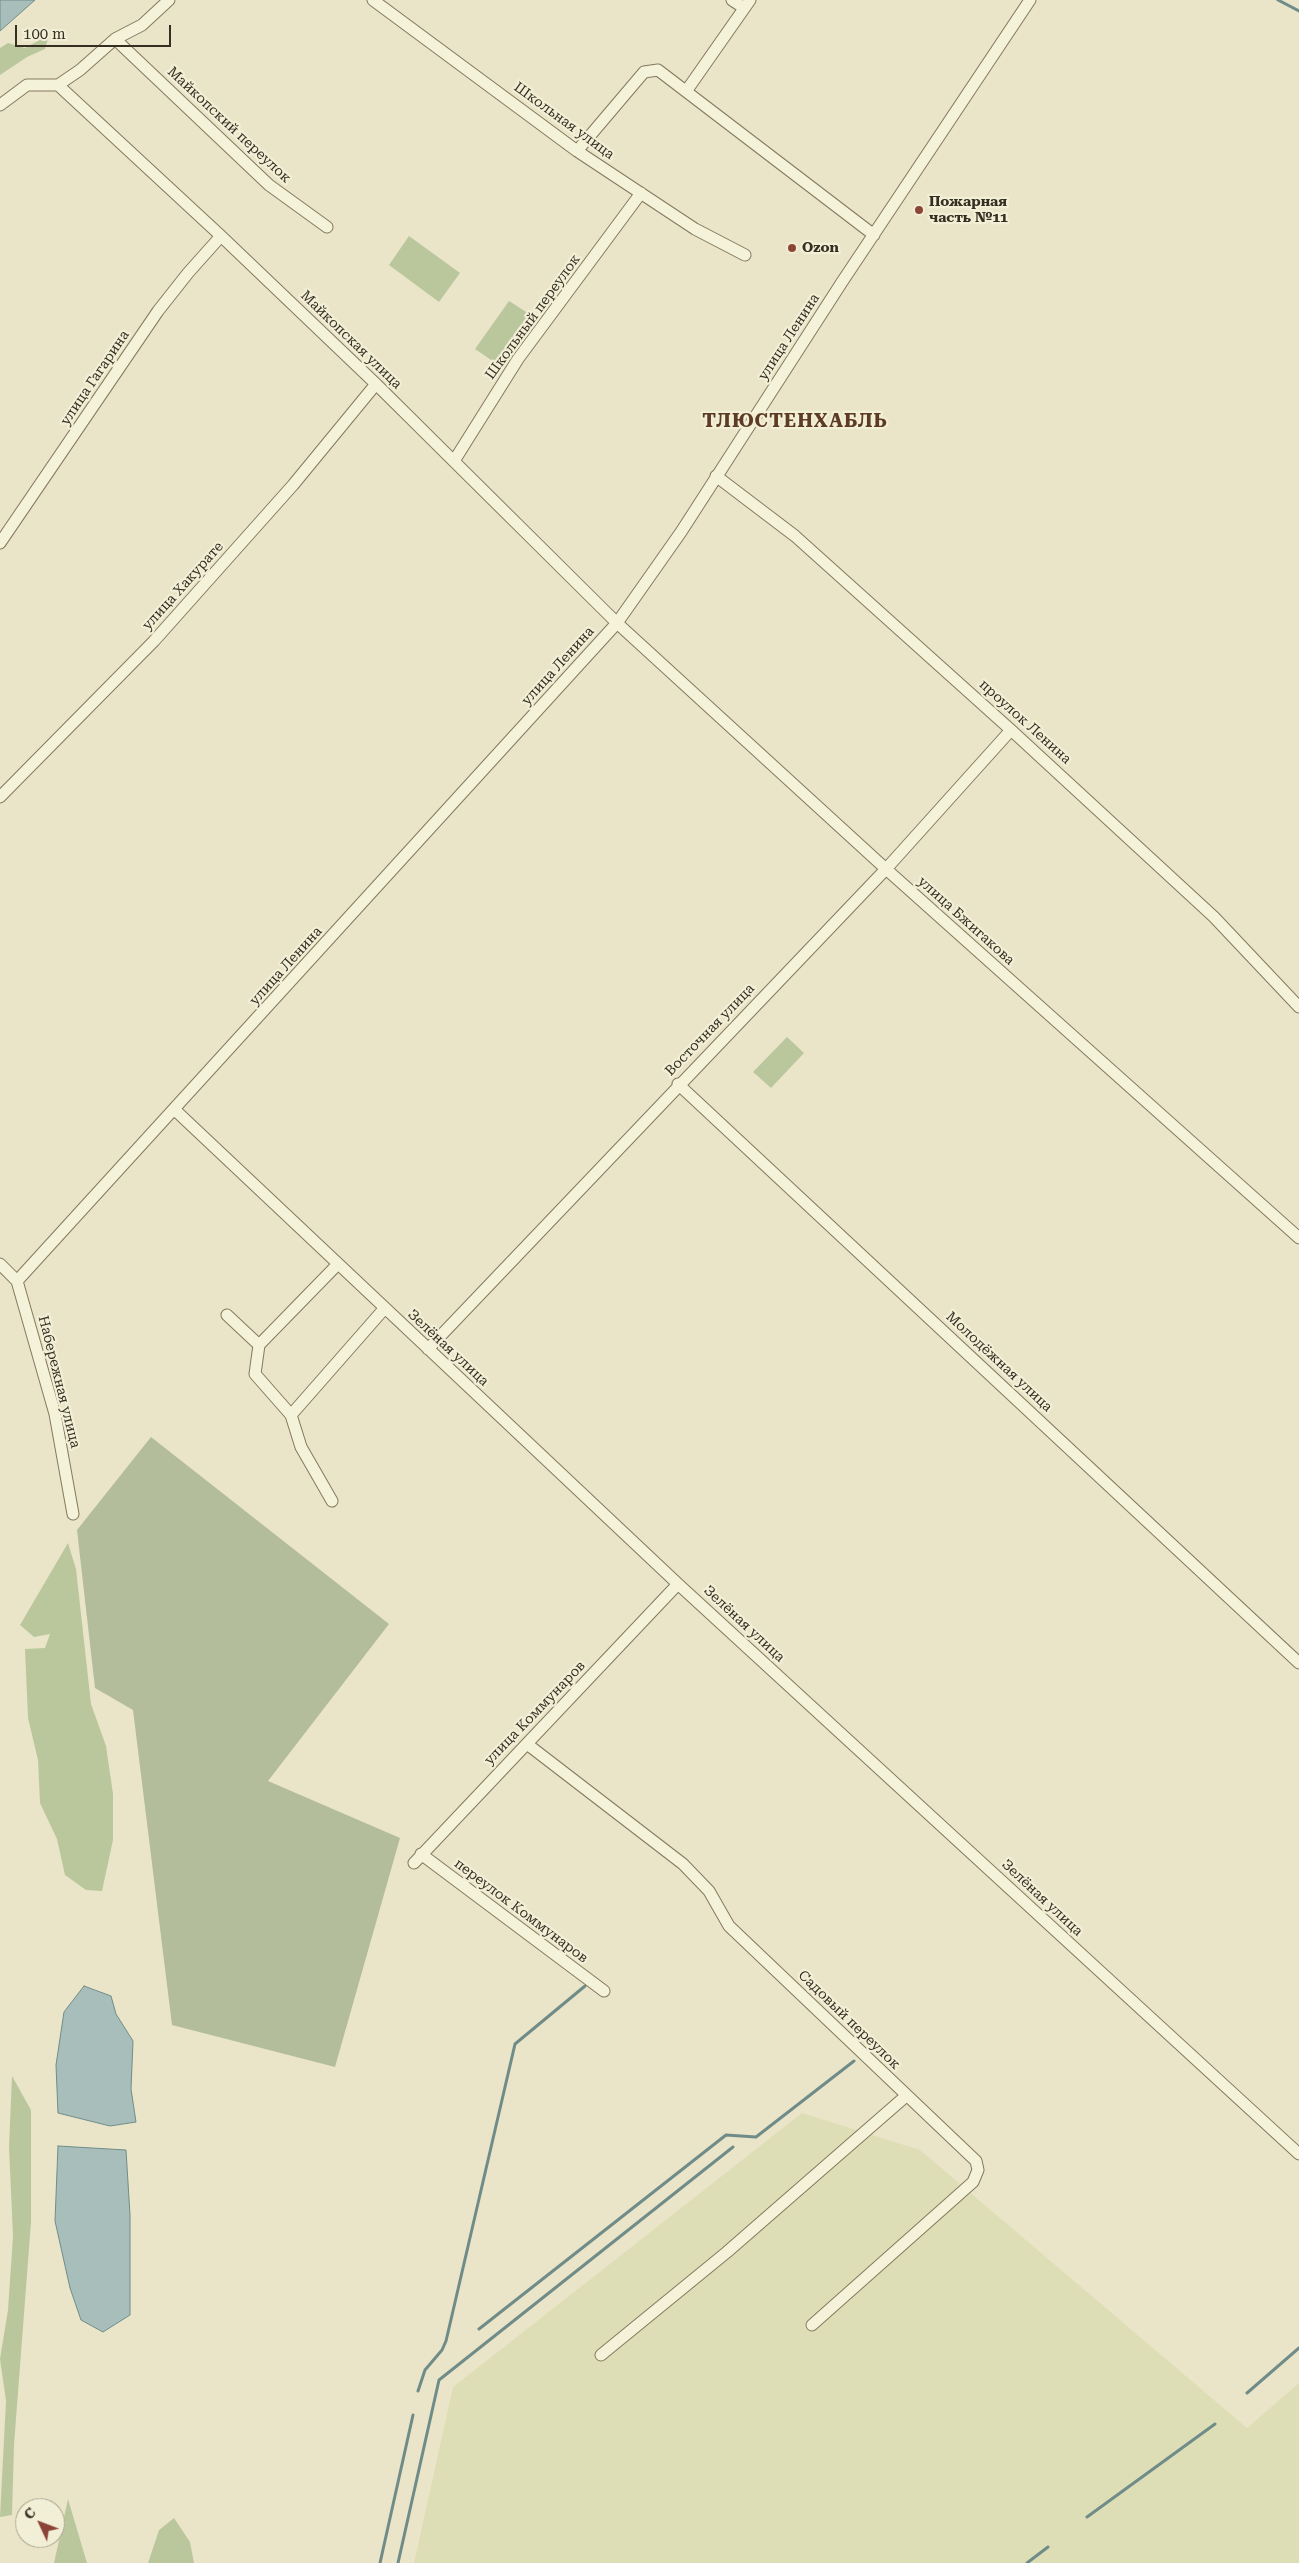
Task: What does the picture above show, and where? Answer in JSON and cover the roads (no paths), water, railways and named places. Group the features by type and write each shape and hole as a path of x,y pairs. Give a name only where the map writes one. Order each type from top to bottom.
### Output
{"street":[{"path":"0,105 27,85 58,86 80,70 114,39 142,25 169,0"},
{"name":"Школьная улица","path":"373,0 577,151 702,233 745,255"},
{"path":"687,90 747,4 732,0"},
{"name":"улица Ленина","path":"17,1281 175,1110 617,623 681,532 874,235 1030,0"},
{"name":"Майкопский переулок","path":"114,39 269,185 327,227"},
{"path":"577,151 644,72 658,70 687,90 874,235"},
{"name":"Майкопская улица","path":"58,86 221,236 376,384 617,623"},
{"name":"Школьный переулок","path":"454,461 518,359 641,194"},
{"name":"улица Гагарина","path":"0,543 158,311 221,236"},
{"name":"улица Хакурате","path":"0,797 154,641 293,485 376,384"},
{"name":"проулок Ленина","path":"716,476 794,536 1012,730 1214,917 1299,1007"},
{"name":"улица Бжигакова","path":"617,623 886,869 1299,1238"},
{"name":"Восточная улица","path":"428,1349 678,1084 886,869 1012,730"},
{"name":"Молодёжная улица","path":"678,1084 1299,1662"},
{"name":"Зелёная улица","path":"175,1110 337,1265 678,1584 1299,2154"},
{"name":"Набережная улица","path":"0,1264 17,1281 55,1414 73,1514"},
{"path":"332,1501 301,1447 291,1416 255,1374 259,1345 337,1265"},
{"path":"291,1416 384,1309"},
{"path":"227,1315 259,1345"},
{"name":"улица Коммунаров","path":"417,1858 678,1584"},
{"name":"Садовый переулок","path":"527,1744 683,1864 709,1891 729,1926 976,2161 978,2170 973,2182 812,2325"},
{"name":"переулок Коммунаров","path":"417,1858 604,1991"},
{"path":"600,2355 727,2252 906,2096"}],"water":[{"path":"0,0 35,0 0,31"},
{"path":"84,1986 111,1996 116,2014 133,2041 131,2089 136,2122 110,2126 58,2113 56,2065 64,2012"},
{"path":"58,2146 126,2150 130,2215 130,2315 103,2332 81,2320 70,2288 55,2221"}],"waterway":[{"path":"1278,0 1299,11"},
{"path":"418,2391 425,2370 442,2350 446,2341 515,2044 585,1986"},
{"path":"479,2329 726,2135 756,2137 854,2061"},
{"path":"398,2563 439,2380 733,2147"},
{"path":"1247,2393 1299,2348"},
{"path":"380,2563 413,2415"},
{"path":"1087,2517 1215,2424"},
{"path":"1027,2563 1048,2547"}],"place":[{"name":"Пожарная часть №11","path":"919,210"},
{"name":"Ozon","path":"792,248"}],"district":[{"name":"ТЛЮСТЕНХАБЛЬ","path":"795,421"}]}
